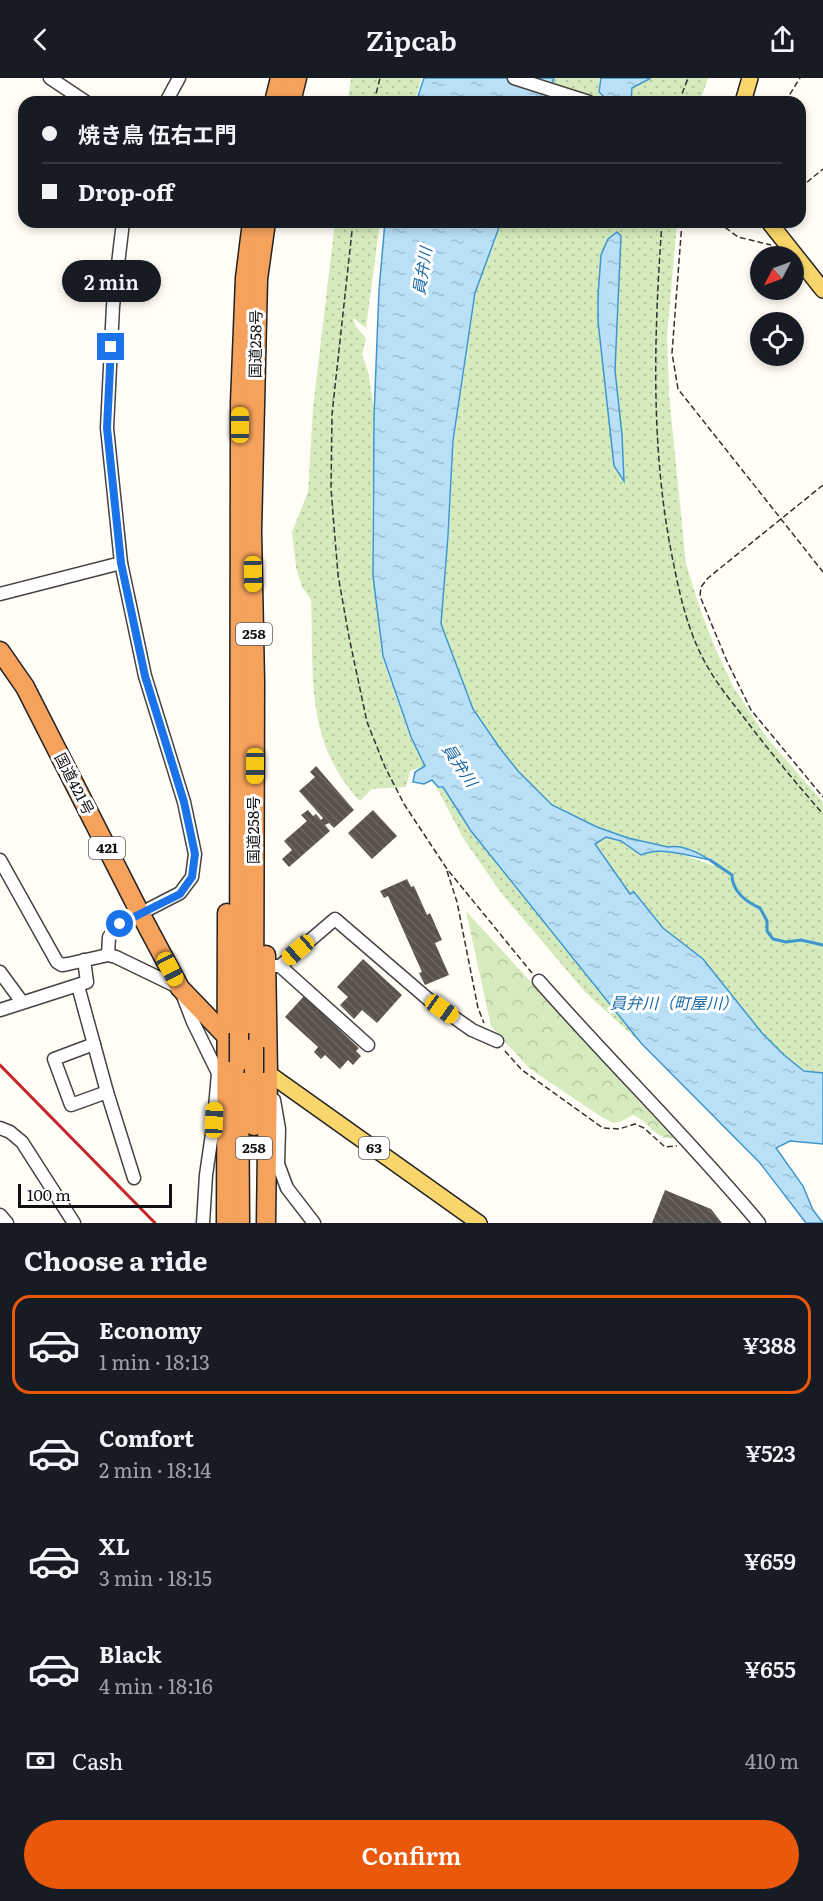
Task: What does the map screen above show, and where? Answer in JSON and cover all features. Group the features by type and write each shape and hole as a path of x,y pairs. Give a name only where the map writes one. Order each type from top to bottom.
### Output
{"highway":[{"path":"276,96 280,78"},
{"path":"292,96 297,78"},
{"name":"国道258号","path":"240,1223 239,1062 232,1035 240,403 245,278 251,228"},
{"name":"国道258号","path":"254,1223 261,1073 254,1047 255,682 252,531 258,279 265,228"},
{"name":"国道421号","path":"0,651 25,687 180,988 232,1035 261,1073"},
{"path":"255,682 267,725 273,965 261,1073 266,1223"},
{"path":"226,1223 232,1035"}],"main road":[{"path":"745,96 750,78"},
{"path":"773,228 823,290"},
{"name":"63","path":"261,1073 479,1223"}],"street":[{"path":"50,78 77,96"},
{"path":"169,96 178,78"},
{"path":"514,78 570,96"},
{"path":"108,955 109,937 112,930 140,913 180,894 192,877 195,854 184,802 145,676 121,563 107,428 113,306 122,228"},
{"path":"0,594 121,563"},
{"path":"0,860 57,962 68,964 108,955 180,988 193,1022 218,1073 203,1223"},
{"path":"368,1045 273,965 335,919 428,999 472,1030 496,1041"},
{"path":"0,1010 87,982 84,960"},
{"path":"0,972 22,1002"},
{"path":"539,981 759,1223"},
{"path":"78,986 107,1092 134,1178"},
{"path":"94,1044 54,1059 71,1105 107,1092"},
{"path":"261,1073 279,1129 278,1164 287,1188 314,1223"},
{"path":"0,1128 10,1132 22,1142 74,1223"},
{"path":"0,1215 7,1223"}],"path":[{"path":"376,96 380,78"},
{"path":"681,96 688,78"},
{"path":"789,96 800,78"},
{"path":"806,183 823,169"},
{"path":"353,228 332,414 331,489 338,575 367,722 385,767 404,804 447,869 539,981"},
{"path":"662,228 656,312 656,404 663,505 678,585 691,633 706,664 725,694 778,762 823,813"},
{"path":"682,228 672,353 678,389 823,572"},
{"path":"726,228 738,237 770,245 784,243"},
{"path":"823,485 708,578 701,587 700,596 726,659 751,710 823,797"},
{"path":"447,869 457,902 478,1008 486,1028 496,1041 522,1070 603,1128 619,1130 635,1124 644,1128 665,1147 677,1146 685,1141"}],"green space":[{"path":"351,78 422,78 416,96 349,96"},
{"path":"554,78 600,78 598,93 601,96 547,96"},
{"path":"652,78 708,78 702,96 632,96 633,88"},
{"path":"334,228 379,228 366,328 353,318 356,327 366,338 362,355 368,371 375,416 372,500 373,576 382,657 410,737 425,766 410,771 406,787 372,789 360,801 342,778 329,755 321,731 313,680 311,599 302,587 296,567 292,532 308,492 313,408"},
{"path":"500,228 676,228 667,336 669,395 686,564 700,609 734,688 766,737 823,802 823,1073 804,1070 784,1055 762,1033 703,959 663,928 635,891 630,894 596,844 606,837 621,841 641,855 659,851 668,852 714,866 712,860 685,848 668,847 628,838 597,827 552,805 499,748 474,709 441,624 454,441 476,292"},
{"path":"437,788 443,788 472,832 550,926 641,1043 585,992 502,894 463,838"},
{"path":"466,911 673,1138 661,1136 633,1115 613,1123 529,1068 491,1026"}],"water":[{"path":"424,78 554,78 547,96 418,96"},
{"path":"601,78 651,78 632,88 631,96 603,96 599,92"},
{"path":"384,228 499,228 475,293 453,441 441,624 473,709 518,771 552,805 597,827 628,838 668,847 685,848 710,860 657,851 641,855 621,841 606,837 595,844 630,894 634,892 663,928 703,959 762,1033 804,1071 823,1073 823,1144 790,1141 776,1148 803,1186 813,1210 823,1223 806,1223 760,1163 641,1043 471,831 443,787 438,787 432,780 424,784 413,782 415,772 425,766 411,737 383,656 373,576 374,417 379,290"},
{"path":"617,232 621,236 615,370 624,481 614,466 598,321 601,255 608,239"}],"building":[{"path":"316,766 354,810 334,828 329,823 325,825 330,831 289,867 282,859 292,850 284,841 307,821 301,815 308,810 313,816 316,814 321,820 323,818 299,791 315,777 310,772"},
{"path":"373,810 397,836 372,859 348,833"},
{"path":"407,879 411,887 414,886 427,915 430,913 442,940 435,943 449,975 425,985 419,973 422,972 388,896 384,898 380,891"},
{"path":"363,959 402,995 377,1023 362,1010 354,1019 340,1005 348,997 337,987"},
{"path":"304,996 359,1048 356,1051 361,1056 353,1065 348,1060 340,1069 325,1055 321,1059 314,1052 318,1047 285,1017"},
{"path":"665,1190 711,1209 722,1223 652,1223"}],"waterway":[{"path":"710,860 732,875 737,891 750,903 760,908 767,921 767,931 773,939 786,942 801,940 823,945"}],"railway":[{"path":"0,1065 155,1223"}],"route":[{"path":"111,347 107,428 121,563 145,676 184,802 195,854 192,877 180,894 120,924"}],"water label":[{"name":"員弁川","path":"422,271"},
{"name":"員弁川","path":"460,765"},
{"name":"員弁川（町屋川）","path":"674,1003"}]}
